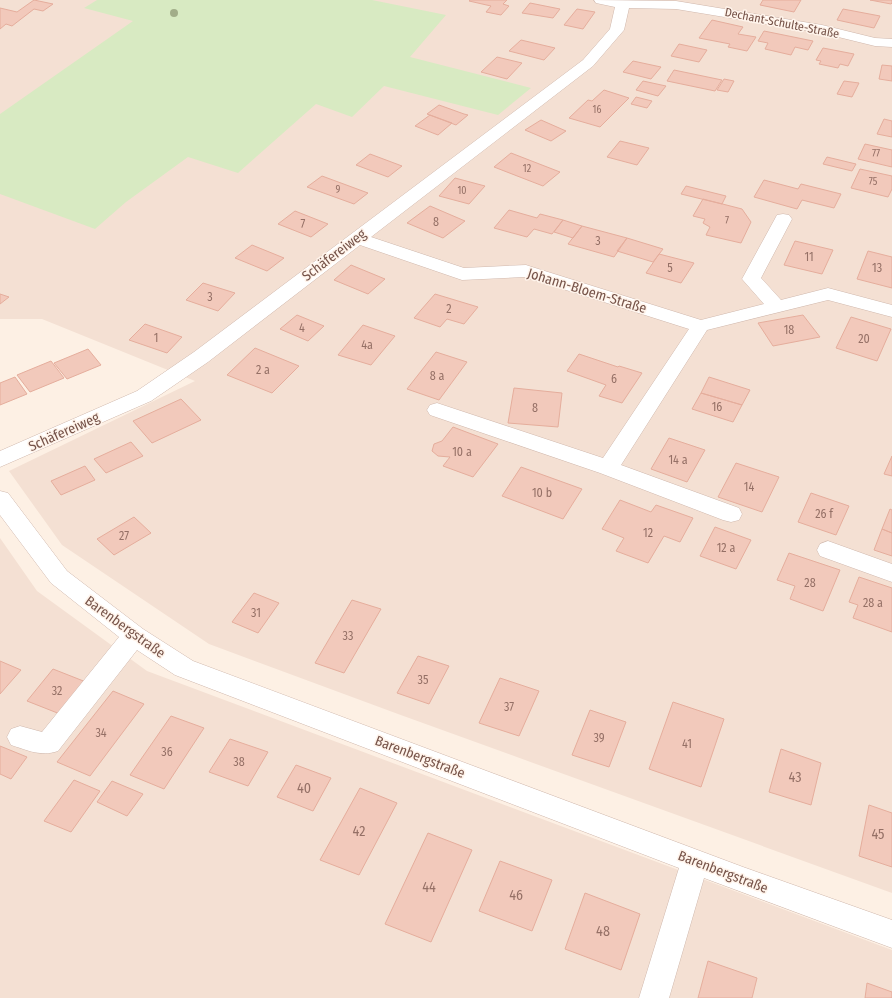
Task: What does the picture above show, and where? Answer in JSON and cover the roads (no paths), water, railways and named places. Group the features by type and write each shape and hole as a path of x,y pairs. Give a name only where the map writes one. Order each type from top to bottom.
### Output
{"street":[{"name":"Dechant-Schulte-Straße","path":"601,0 676,5 822,29 875,42 892,43"},
{"name":"Schäfereiweg","path":"0,460 144,396 201,357 588,63 617,30 624,2"},
{"path":"776,306 751,279 783,219"},
{"name":"Johann-Bloem-Straße","path":"356,238 462,274 526,271 700,326"},
{"path":"608,468 700,326 828,294 892,311"},
{"path":"437,410 608,468 731,514"},
{"name":"Barenbergstraße","path":"0,499 59,577 134,636 184,668 694,861 892,934"},
{"path":"828,550 892,573"},
{"path":"20,737 40,743 49,743 134,636"},
{"path":"654,998 694,861"}]}
